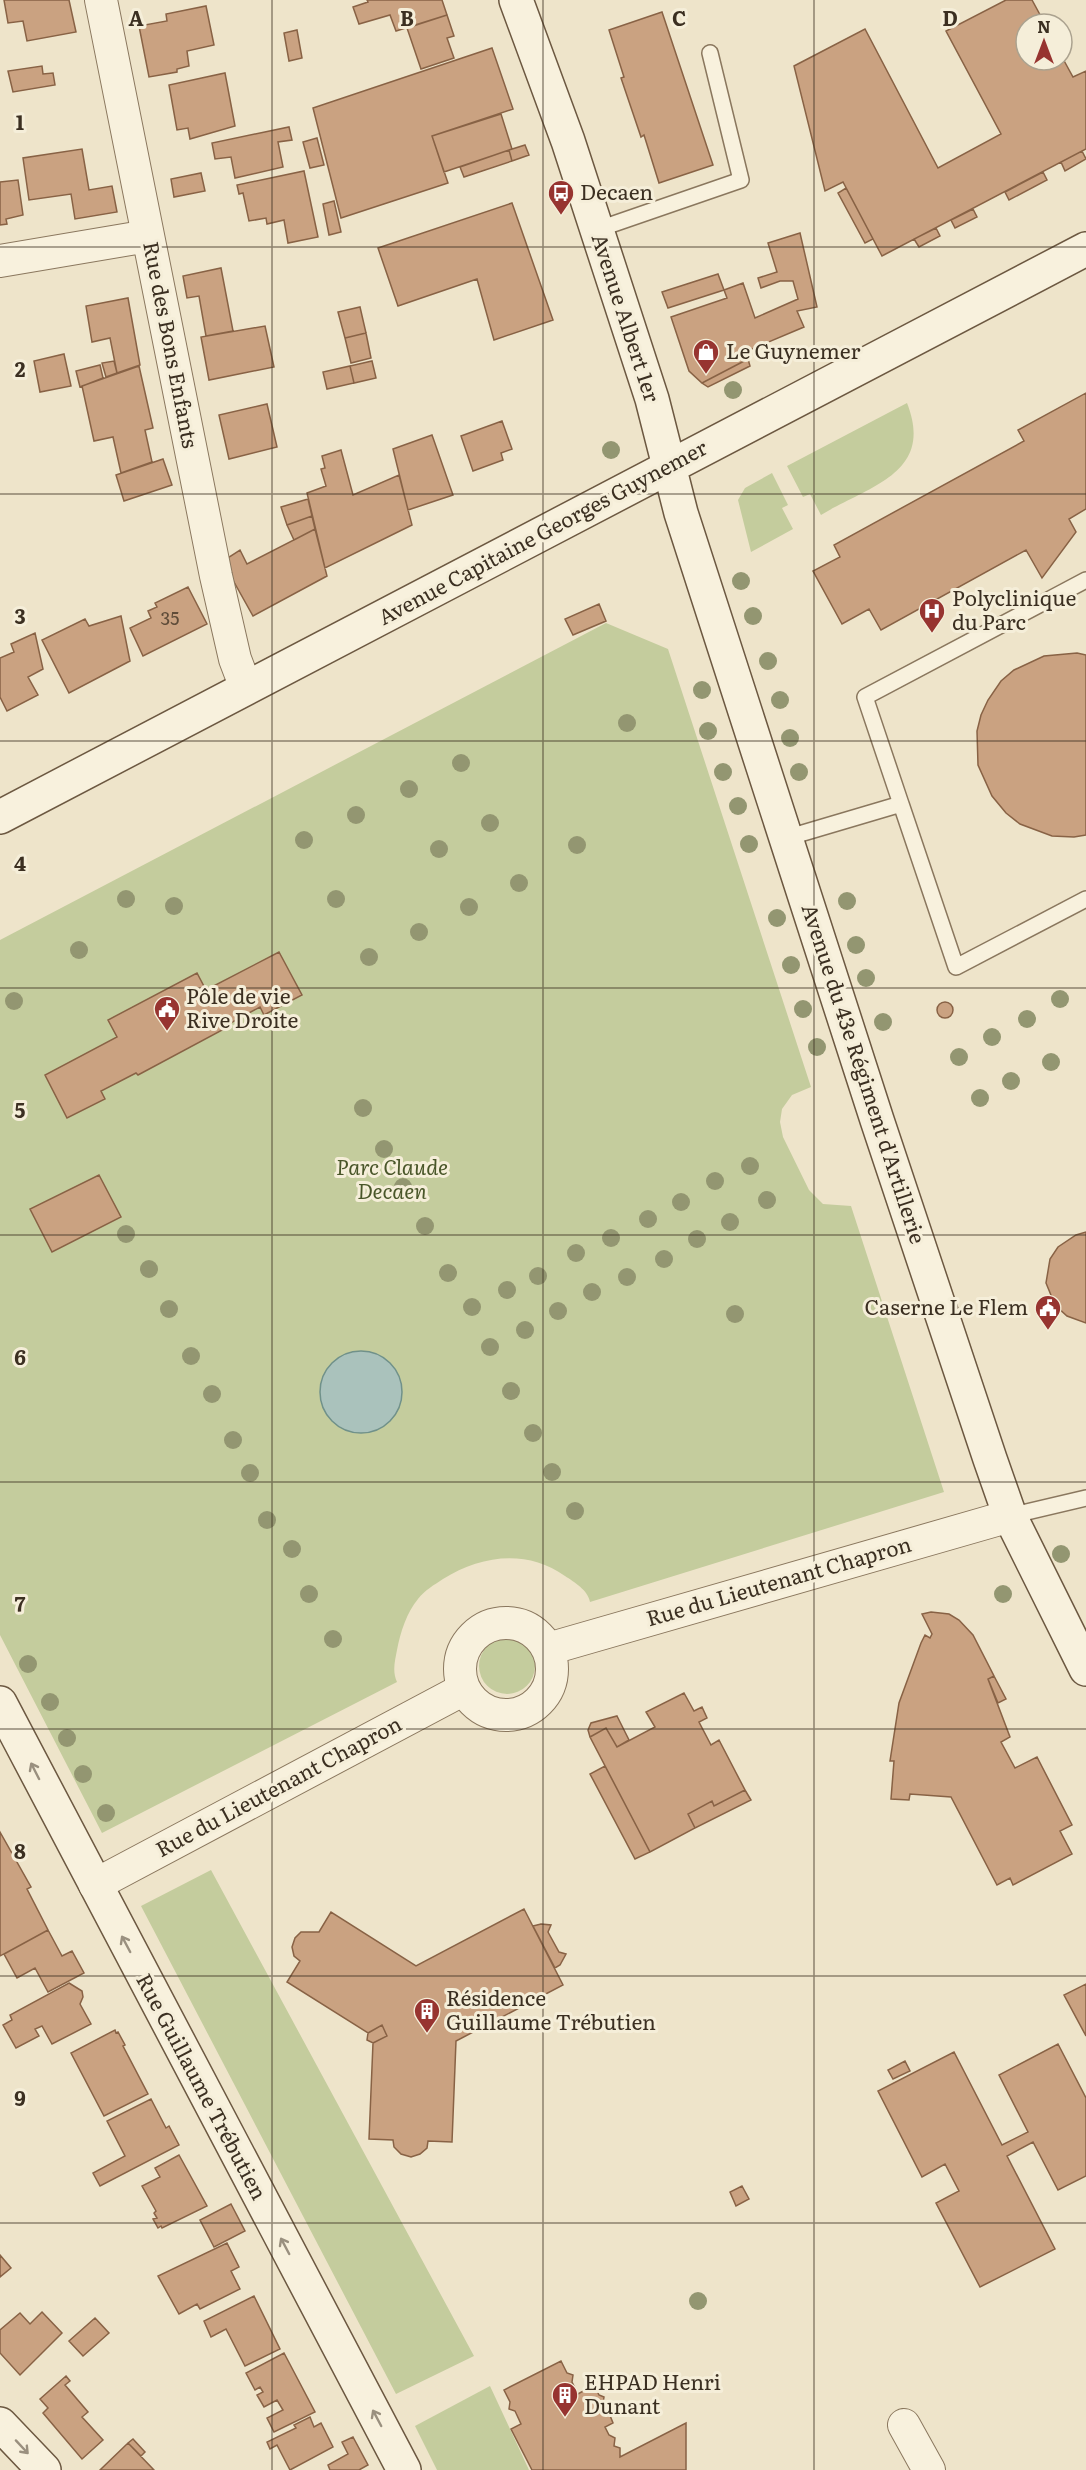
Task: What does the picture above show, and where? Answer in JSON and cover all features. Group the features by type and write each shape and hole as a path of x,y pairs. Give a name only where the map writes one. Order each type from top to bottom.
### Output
{"street":[{"name":"Rue des Bons Enfants","path":"101,0 224,615 235,659 246,688"},
{"name":"Avenue Albert 1er","path":"516,0 568,141 652,399 670,467"},
{"path":"0,261 148,236"},
{"name":"Avenue Capitaine Georges Guynemer","path":"0,817 1086,249"},
{"name":"Avenue du 43e Régiment d'Artillerie","path":"670,467 681,513 880,1131 1010,1516 1086,1669"},
{"name":"Rue du Lieutenant Chapron","path":"548,1649 1010,1516"},
{"path":"515,1623 528,1628 540,1637 548,1649 552,1663 551,1678 546,1692 537,1703 525,1711 496,1714 483,1709 464,1689 460,1675 460,1660 465,1646 486,1626 515,1623"},
{"name":"Rue du Lieutenant Chapron","path":"95,1885 464,1689"},
{"name":"Rue Guillaume Trébutien","path":"0,1703 404,2470"},
{"path":"0,2424 44,2470"},
{"path":"904,2425 928,2470"}],"lane":[{"path":"596,230 741,180 710,53"},
{"path":"1086,580 865,697 956,967 1086,899"},
{"path":"786,838 901,804"},
{"path":"1010,1516 1086,1498"}],"green space":[{"path":"907,403 913,427 912,446 904,462 892,475 876,486 821,515 810,494 803,497 787,466"},
{"path":"772,473 788,505 782,508 793,529 751,552 738,500 745,488"},
{"name":"Parc Claude Decaen","path":"606,623 668,649 811,1087 792,1095 782,1109 780,1122 783,1137 809,1190 823,1204 851,1206 944,1492 590,1602 584,1590 565,1576 550,1567 535,1562 504,1558 488,1560 458,1571 424,1593 410,1610 398,1643 394,1666 397,1682 102,1833 0,1635 0,940"},
{"path":"507,1638 518,1640 527,1646 533,1655 535,1666 533,1677 527,1686 518,1692 507,1694 496,1692 487,1686 481,1677 479,1666 481,1655 487,1646 496,1640"},
{"path":"211,1870 474,2356 396,2394 141,1906"},
{"path":"490,2386 529,2470 437,2470 415,2426"}],"water":[{"path":"361,1351 377,1354 390,1363 399,1376 402,1392 399,1408 390,1421 377,1430 361,1433 345,1430 332,1421 323,1408 320,1392 323,1376 332,1363 345,1354"}],"building":[{"path":"4,0 69,0 76,32 27,41 23,21 8,23"},
{"path":"367,0 442,0 447,15 396,31 390,15 359,24 353,7 368,2"},
{"path":"1006,0 1032,0 1038,12 1014,12 1014,72 1070,72 1073,77 1086,71 1086,149 882,256 843,182 825,191 794,66 865,29 938,168 1001,134 946,31"},
{"path":"206,6 214,45 187,51 189,66 177,69 177,72 149,77 139,26 167,21 166,14"},
{"path":"662,12 713,165 659,183 644,135 641,137 621,78 624,77 609,30"},
{"path":"447,15 454,36 447,38 454,58 421,69 407,28"},
{"path":"297,30 302,58 289,61 284,33"},
{"path":"492,48 513,109 432,136 448,183 341,218 313,108"},
{"path":"42,66 43,74 53,73 55,85 13,92 8,71"},
{"path":"225,73 235,126 190,139 188,128 177,130 169,85"},
{"path":"501,114 512,149 444,172 432,136"},
{"path":"289,127 292,140 278,142 283,167 235,178 231,157 215,159 212,143"},
{"path":"317,138 324,165 310,168 303,142"},
{"path":"525,145 529,155 512,161 509,150"},
{"path":"82,149 89,190 112,186 117,212 75,219 71,194 29,200 23,158"},
{"path":"509,150 512,161 464,177 460,167"},
{"path":"1082,151 1086,159 1065,171 1061,162"},
{"path":"304,171 318,237 288,243 284,220 267,224 266,218 249,221 243,193 239,194 237,185"},
{"path":"1043,172 1047,180 1009,200 1005,192"},
{"path":"201,173 205,191 174,197 171,179"},
{"path":"18,180 23,215 6,219 7,224 0,225 0,182"},
{"path":"846,188 873,239 865,243 838,193"},
{"path":"334,201 341,232 329,235 323,204"},
{"path":"512,203 553,320 494,340 477,279 398,306 378,248"},
{"path":"973,209 977,217 955,228 951,220"},
{"path":"936,228 940,236 919,247 914,239"},
{"path":"800,233 817,307 797,311 804,327 745,352 748,359 702,383 689,371 671,317 727,298 724,290 743,283 755,318 798,299 793,281 780,281 761,288 758,278 777,272 768,243"},
{"path":"221,268 233,331 206,336 199,296 187,298 183,276"},
{"path":"718,274 724,290 668,308 662,292"},
{"path":"128,298 140,365 117,373 110,338 92,342 86,306"},
{"path":"360,307 366,333 345,338 338,312"},
{"path":"265,326 274,367 209,380 201,337"},
{"path":"366,333 371,358 351,363 345,338"},
{"path":"64,354 71,386 40,392 34,361"},
{"path":"748,359 750,366 708,387 702,383"},
{"path":"114,361 117,373 106,377 102,363"},
{"path":"372,361 376,378 354,383 350,366"},
{"path":"100,365 103,378 80,387 76,371"},
{"path":"139,366 153,428 145,430 152,462 121,473 113,437 94,441 82,386"},
{"path":"350,366 354,383 327,389 323,372"},
{"path":"1086,393 1086,509 1069,519 1076,532 1042,578 1026,550 881,630 869,609 842,624 813,571 840,557 834,545 1024,441 1018,430"},
{"path":"267,404 277,447 229,459 219,415"},
{"path":"502,421 512,449 501,453 503,460 473,471 461,436"},
{"path":"432,435 453,495 408,510 393,449"},
{"path":"341,450 353,495 399,475 412,525 325,568 307,493 326,486 321,469 325,468 322,456"},
{"path":"163,459 172,485 124,501 116,475"},
{"path":"308,499 312,516 287,525 281,507"},
{"path":"312,516 315,529 294,540 287,525"},
{"path":"315,529 327,576 253,616 229,573 226,559 240,550 247,564"},
{"path":"188,587 207,624 143,656 130,628 151,618 148,611 157,607 155,603"},
{"path":"599,604 606,621 573,635 565,619"},
{"path":"121,616 130,661 69,693 42,640 85,619 89,626"},
{"path":"35,633 43,669 28,677 38,695 7,711 0,697 0,658 14,652 11,644"},
{"path":"1077,653 1086,655 1086,835 1052,836 1020,824 1006,813 992,796 978,765 977,731 988,700 1001,681 1014,670 1044,656"},
{"name":"Pôle de vie Rive Droite","path":"279,952 302,995 264,1015 260,1007 138,1075 136,1073 101,1091 105,1099 67,1118 45,1075 117,1037 108,1020 197,973 206,990"},
{"path":"945,1002 953,1010 945,1018 937,1010"},
{"path":"99,1175 121,1217 52,1252 30,1209"},
{"path":"1086,1232 1086,1323 1067,1316 1055,1305 1046,1283 1050,1259 1058,1247 1076,1235"},
{"path":"931,1612 949,1614 959,1620 973,1635 994,1676 988,1679 1010,1737 1001,1742 1015,1768 1037,1757 1072,1825 1060,1831 1072,1854 1013,1885 1010,1878 997,1885 951,1797 910,1794 909,1800 891,1799 894,1761 890,1761 899,1703 921,1643 925,1635 930,1638 932,1634 922,1614"},
{"path":"994,1676 1006,1699 998,1703 988,1679"},
{"path":"684,1693 694,1711 702,1707 707,1718 699,1722 711,1745 719,1740 745,1790 714,1806 712,1801 688,1814 695,1828 650,1852 590,1737 606,1728 617,1747 655,1727 646,1712"},
{"path":"617,1716 629,1740 617,1747 606,1728 590,1737 588,1730 591,1723"},
{"path":"605,1766 650,1852 635,1859 590,1774"},
{"path":"745,1790 751,1800 695,1828 688,1814 712,1801 714,1806"},
{"path":"0,1832 31,1887 27,1889 48,1930 0,1956"},
{"name":"Résidence Guillaume Trébutien","path":"524,1909 563,1985 456,2041 452,2142 428,2141 427,2148 411,2157 401,2154 394,2147 393,2140 369,2139 373,2043 387,2036 382,2025 368,2033 287,1982 300,1961 294,1956 292,1947 295,1938 301,1932 319,1932 331,1912 416,1966"},
{"path":"551,1925 548,1932 559,1952 566,1954 560,1965 555,1968 533,1926"},
{"path":"48,1930 62,1956 72,1951 84,1973 48,1992 35,1968 17,1978 4,1954"},
{"path":"69,1983 82,1991 83,1997 80,2004 91,2024 52,2044 42,2026 35,2029 39,2036 16,2048 3,2025 12,2020 10,2015"},
{"path":"1086,1984 1086,2036 1064,1995"},
{"path":"382,2025 387,2036 373,2043 367,2040 368,2033"},
{"path":"115,2030 125,2045 123,2046 148,2094 104,2116 71,2053"},
{"path":"1058,2044 1086,2098 1086,2176 1058,2190 1033,2142 1007,2156 1055,2249 980,2287 936,2203 959,2191 945,2164 922,2177 878,2091 954,2052 1002,2145 1028,2132 999,2075"},
{"path":"905,2061 910,2071 893,2079 888,2070"},
{"path":"151,2099 166,2128 169,2126 179,2145 100,2186 93,2173 125,2156 107,2121"},
{"path":"179,2155 207,2206 158,2228 153,2219 157,2218 154,2213 156,2211 142,2186 160,2177 155,2168"},
{"path":"742,2186 749,2199 736,2206 730,2192"},
{"path":"231,2204 245,2231 214,2247 200,2220"},
{"path":"227,2243 239,2267 231,2271 240,2289 200,2309 197,2304 179,2314 158,2276"},
{"path":"0,2255 11,2268 0,2277"},
{"path":"254,2296 280,2349 245,2366 226,2329 211,2337 204,2321"},
{"path":"42,2312 62,2333 20,2375 0,2353 0,2330 20,2313 30,2324"},
{"path":"95,2318 109,2333 83,2356 69,2341"},
{"path":"284,2353 315,2412 274,2432 267,2418 283,2410 277,2400 264,2407 257,2395 263,2392 260,2387 255,2390 246,2373"},
{"name":"EHPAD Henri Dunant","path":"561,2361 567,2373 573,2375 572,2382 578,2394 594,2385 599,2395 604,2397 603,2403 610,2408 609,2413 613,2423 605,2427 609,2435 615,2438 614,2446 620,2448 620,2457 686,2423 686,2470 532,2470 511,2429 521,2424 515,2411 509,2409 510,2402 504,2390"},
{"path":"66,2376 70,2381 65,2385 88,2412 82,2417 103,2440 82,2459 43,2413 48,2408 40,2399"},
{"path":"310,2417 314,2427 321,2423 333,2447 290,2470 277,2445 270,2449 267,2442 296,2428 294,2425"},
{"path":"353,2437 368,2465 359,2470 330,2470 328,2465 348,2454 342,2442"},
{"path":"133,2439 145,2452 141,2456 128,2443"},
{"path":"128,2443 154,2470 100,2470"}],"place":[{"name":"Decaen","path":"561,216"},
{"name":"Le Guynemer","path":"706,375"},
{"name":"Polyclinique du Parc","path":"932,634"},
{"name":"Pôle de vie Rive Droite","path":"167,1032"},
{"name":"Caserne Le Flem","path":"1048,1331"},
{"name":"Résidence Guillaume Trébutien","path":"427,2034"},
{"name":"EHPAD Henri Dunant","path":"565,2418"}]}
